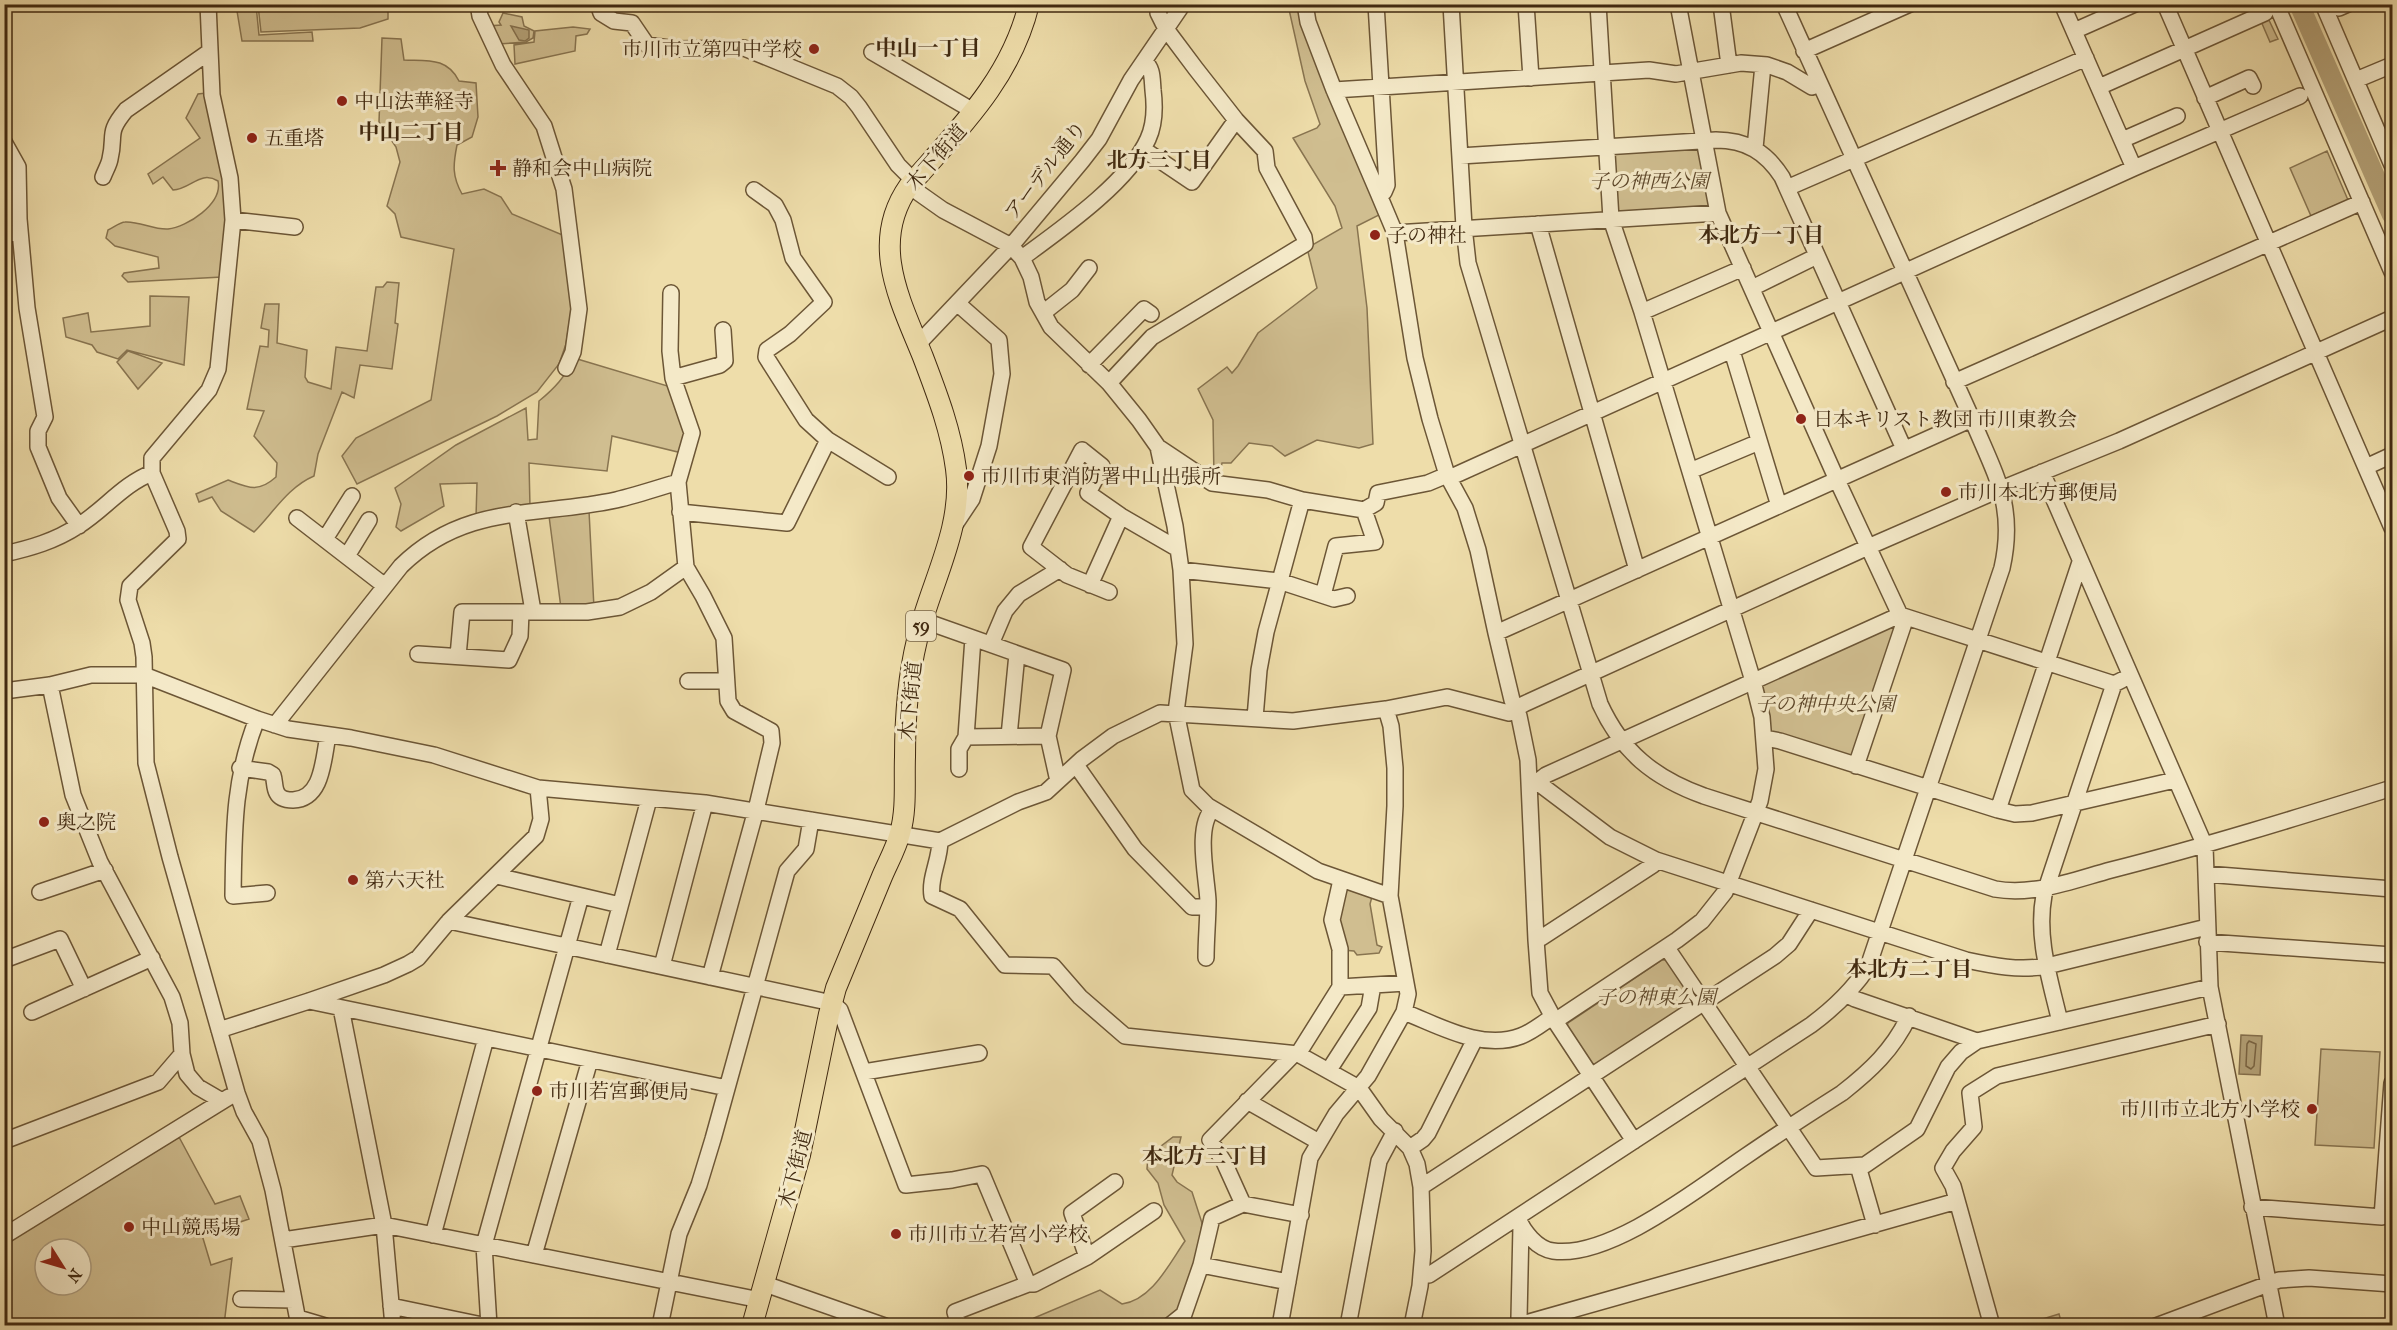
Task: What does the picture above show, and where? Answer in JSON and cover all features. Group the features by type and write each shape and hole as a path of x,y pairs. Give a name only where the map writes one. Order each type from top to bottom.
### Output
{"main road":[{"name":"木下街道","path":"752,1326 800,1155 832,1003 849,955 900,834 908,700 915,650 922,620 951,529 958,482 952,444 943,411 897,294 891,267 889,242 896,210 911,183 975,112 1007,62 1029,4"}],"street":[{"path":"208,4 213,95 230,178 233,220 218,369 208,390 152,458 152,473 177,531 178,539 130,586 128,600 142,643 146,763 237,1093 244,1112 260,1141 273,1190 298,1322 325,1326"},
{"path":"478,4 480,16 503,65 544,126 564,189 579,309 573,352 566,368"},
{"path":"598,4 601,13 614,21 632,22 647,45 675,49 744,48 837,86 859,106 911,183 943,210 1016,252 1031,277 1037,303 1051,327 1108,383 1145,427 1158,447 1181,570 1185,644 1176,712 1192,790 1213,809 1318,871 1390,896"},
{"path":"1108,383 1152,337 1305,244 1304,237 1267,168 1265,151 1236,120 1166,29 1158,13 1158,4"},
{"name":"アーデル通り","path":"918,344 957,303 1016,252 1099,139 1144,61 1183,4"},
{"path":"1305,4 1308,22 1334,90 1395,233 1415,358 1448,477 1465,508 1478,550 1496,633 1516,708 1533,781 1536,940 1540,993 1554,1019 1634,1142"},
{"path":"1376,4 1387,185 1384,192 1379,195"},
{"path":"1451,4 1468,263 1590,674 1606,718 1622,742 1642,763 1671,781 1704,796 1995,890 2015,891 2047,887 2205,846 2392,788"},
{"path":"1526,4 1531,78"},
{"path":"1404,1012 1475,1040 1499,1040 1521,1036 1554,1019 1667,948 1702,921 1730,884 1763,792 1766,769 1765,738 1754,681 1664,381 1611,219 1599,4"},
{"path":"1678,4 1718,213 1837,480 1903,616 1856,766"},
{"path":"1721,4 1729,65"},
{"path":"1421,1275 1429,1275 1519,1222 1634,1142 1811,1025 1837,1006 1847,995 1868,967 1979,640 2007,548 2006,504 2001,489 1972,419 1818,85 1784,4"},
{"path":"1804,51 1910,4"},
{"path":"2062,4 2134,168"},
{"path":"2074,32 2135,4"},
{"path":"2165,4 2392,528"},
{"path":"2323,4 2392,165"},
{"path":"2098,87 2270,9 2362,202 2392,272"},
{"path":"103,177 110,158 111,136 115,123 126,110 209,52"},
{"path":"872,52 975,112"},
{"path":"1787,188 2086,58"},
{"path":"1016,252 1069,225 1131,166 1149,139 1155,109 1151,67 1144,61"},
{"path":"1334,90 1649,70 1676,74 1741,63 1763,65 1787,72 1812,87 1818,85"},
{"path":"1755,148 1763,65"},
{"path":"2356,80 2392,65"},
{"path":"2205,98 2249,78 2253,86"},
{"path":"1158,447 1212,483 1268,490 1302,500 1364,510 1376,503 1378,493 1448,477 1523,446 2134,168 2300,96"},
{"path":"2122,140 2177,116"},
{"path":"1143,148 1192,182 1236,120"},
{"path":"1460,156 1732,140 1755,148 1772,162 1787,188 1904,449"},
{"path":"4,142 18,167 12,233 45,417 38,431 38,447 59,498 79,526"},
{"path":"754,190 775,205 783,220 793,258 824,302 790,334 767,350 766,357 806,420 828,440 888,477"},
{"path":"1954,382 2362,202"},
{"path":"1395,233 1718,213"},
{"path":"233,220 295,226"},
{"path":"1538,224 1637,570"},
{"path":"1752,288 1817,256"},
{"path":"1042,313 1072,290 1089,268"},
{"path":"1642,312 1743,268"},
{"path":"671,293 670,351 673,378 692,433 678,482 686,567 724,639 728,701 734,711 771,731 772,743 710,977"},
{"path":"951,529 972,499 989,446 1002,374 999,340 957,303"},
{"path":"1089,365 1144,309 1150,314"},
{"path":"4,691 50,685 91,675 144,675 275,725 434,755 538,788 705,803 940,841 1018,802 1046,792 1113,736 1160,713 1176,712 1293,721 1386,709 1447,698 1509,713 1868,547 2119,441 2392,318"},
{"path":"673,378 720,365 724,361 723,330"},
{"path":"1732,351 1779,506"},
{"path":"1496,633 1972,419"},
{"path":"681,512 787,523 828,440"},
{"path":"1690,471 1759,442"},
{"path":"1109,592 1060,569 1031,547 1082,450 1102,466 1088,493 1121,516 1178,549"},
{"path":"2366,467 2392,454"},
{"path":"2042,472 2205,846 2210,987 2277,1326"},
{"path":"4,554 46,543 79,526 136,479 152,473"},
{"path":"275,725 385,586 415,553 438,539 479,520 516,512 615,500 678,482"},
{"path":"325,540 352,496"},
{"path":"1255,718 1263,651 1279,581 1302,500"},
{"path":"1323,595 1336,546 1375,542 1364,510"},
{"path":"418,654 509,660 520,636 527,612 516,512"},
{"path":"1090,585 1121,516"},
{"path":"297,518 385,586"},
{"path":"347,556 369,520"},
{"path":"1998,810 2080,562"},
{"path":"458,656 462,612 587,612 620,607 651,592 686,567"},
{"path":"991,644 1005,611 1019,594 1060,569"},
{"path":"1181,570 1279,581 1334,599 1347,597"},
{"path":"1533,781 1903,616 2114,684 2130,676"},
{"path":"922,620 1063,670 1048,736 1058,781"},
{"path":"959,769 959,749 966,736 973,638"},
{"path":"1009,736 1017,654"},
{"path":"688,681 726,681"},
{"path":"2060,1022 2043,948 2040,920 2047,887 2114,684"},
{"path":"50,685 73,795 105,870 172,997 180,1023 182,1054 187,1074 198,1087 222,1101"},
{"path":"1280,1326 1310,1158 1336,1114 1359,1088 1404,1012 1408,994 1390,896 1395,768 1391,726 1386,709"},
{"path":"257,719 240,768 234,818 233,896 267,893"},
{"path":"240,768 268,772 273,775 277,794 280,797 286,800 302,800 313,791 318,783 328,736"},
{"path":"966,736 1048,736"},
{"path":"1765,738 2015,814 2032,813 2175,780"},
{"path":"1076,765 1135,849 1192,907 1207,907"},
{"path":"1533,781 1610,837 1656,860 1966,960 1992,966 2031,969 2207,934 2392,955"},
{"path":"219,1030 309,1002 384,975 418,958 449,921 536,836 541,819 538,788"},
{"path":"607,955 649,799"},
{"path":"662,966 705,803"},
{"path":"1206,958 1207,907 1203,840 1208,814 1213,809"},
{"path":"660,1326 680,1234 699,1185 787,871 806,849 811,820"},
{"path":"940,841 939,859 930,886 932,896 960,909 1005,965 1053,966 1080,997 1125,1036 1296,1054 1359,1088 1381,1119 1410,1148 1417,1164 1421,1187 1423,1251 1412,1326"},
{"path":"1536,940 1653,865 1656,860"},
{"path":"40,892 105,870"},
{"path":"2206,874 2392,889"},
{"path":"497,876 621,906"},
{"path":"1243,1204 1224,1162 1210,1140 1296,1054 1340,987 1340,949 1332,920 1341,880"},
{"path":"391,1306 488,1326 484,1245 581,896"},
{"path":"1421,1187 1592,1077 1790,944 1811,910"},
{"path":"449,921 832,1003 840,1010 906,1185 982,1174 1028,1284"},
{"path":"4,960 60,939 84,989"},
{"path":"1667,948 1816,1168 1865,1165 1917,1129 1948,1067 1961,1052 1977,1041 2210,987"},
{"path":"32,1012 152,958"},
{"path":"1340,987 1406,983"},
{"path":"1329,1070 1369,1008 1373,985"},
{"path":"1847,995 1977,1041"},
{"path":"309,1002 727,1088"},
{"path":"341,1008 384,1226 393,1326"},
{"path":"1519,1222 1540,1246 1552,1251 1580,1250 1614,1239 1654,1217 1842,1093 1869,1072 1888,1052 1909,1016"},
{"path":"1992,1326 1953,1186 1943,1168 1953,1151 1974,1127 1970,1093 1996,1076 2218,1024"},
{"path":"433,1235 486,1038"},
{"path":"1410,1148 1428,1133 1475,1040"},
{"path":"864,1072 979,1053"},
{"path":"4,1141 159,1082 182,1054"},
{"path":"534,1255 590,1060"},
{"path":"2252,1207 2382,1217 2390,1151 2392,1084"},
{"path":"4,1236 237,1093"},
{"path":"1247,1101 1319,1142"},
{"path":"1348,1326 1379,1161 1395,1131"},
{"path":"1858,1166 1875,1225"},
{"path":"1087,1257 1072,1213 1115,1182"},
{"path":"1519,1222 1519,1318 1523,1325 1957,1201"},
{"path":"1169,1326 1190,1320 1212,1218 1243,1204 1301,1215"},
{"path":"959,1326 955,1312 1028,1284 1034,1284 1087,1257 1154,1211"},
{"path":"283,1240 384,1226 669,1282 762,1292 885,1326"},
{"path":"1201,1265 1288,1282"},
{"path":"2156,1326 2268,1283 2309,1278 2392,1284"},
{"path":"241,1299 294,1300"}],"green space":[{"path":"236,5 256,5 259,35 312,32 313,41 242,41"},
{"path":"258,5 388,5 388,19 360,28 261,32"},
{"path":"1288,5 1303,5 1381,214 1357,226 1367,308 1373,444 1359,448 1317,440 1285,456 1272,446 1249,443 1231,463 1222,463 1219,477 1214,478 1213,420 1198,389 1227,367 1232,373 1258,333 1317,288 1307,248 1342,228 1335,206 1293,138 1317,128 1320,124 1305,81"},
{"path":"503,13 522,17 524,26 534,31 533,38 526,42 498,44 488,26 501,25 499,22"},
{"path":"2267,16 2278,39 2270,42 2260,19"},
{"path":"573,27 590,29 587,34 576,36 575,51 515,64 514,45 534,42 535,31"},
{"path":"382,38 401,39 404,60 436,62 449,68 459,81 476,83 478,117 472,137 457,145 454,165 456,182 462,194 484,189 501,197 512,214 565,236 573,298 566,344 559,364 537,392 497,416 357,484 342,456 356,438 431,400 454,249 401,237 395,214 387,206 400,162 396,147 379,122"},
{"path":"206,93 222,159 228,220 222,277 128,282 122,276 124,273 159,268 158,257 115,246 106,238 108,230 125,222 163,229 176,227 202,213 215,198 218,181 212,178 201,179 173,190 163,177 153,184 148,174 200,138 186,118 198,94"},
{"name":"子の神西公園","path":"1696,147 1702,151 1710,203 1707,209 1614,217 1612,150"},
{"path":"2327,151 2348,200 2311,216 2290,168"},
{"path":"387,282 399,283 395,323 398,324 392,369 360,365 354,398 342,392 318,454 314,476 296,487 254,532 221,511 212,497 199,502 196,494 228,480 253,488 264,485 276,477 277,463 254,436 264,411 247,409 260,346 268,347 269,330 261,328 265,304 279,304 277,343 307,350 305,377 308,382 331,389 336,347 367,351 376,287 383,287"},
{"path":"150,296 189,297 184,365 127,350 118,359 97,352 92,345 66,337 63,318 88,313 91,332 150,326"},
{"path":"128,351 162,363 138,389 117,362"},
{"path":"574,358 671,387 688,433 682,453 612,436 607,471 529,463 530,507 476,517 477,483 440,484 444,506 401,531 396,527 401,504 395,488 456,445 526,408 528,440 537,439 539,401 559,382"},
{"path":"589,511 594,608 561,608 549,516"},
{"name":"子の神中央公園","path":"1899,621 1855,755 1849,757 1771,735 1759,684"},
{"path":"1342,883 1373,893 1370,904 1377,945 1382,947 1379,953 1357,955 1354,951 1342,950 1334,920"},
{"name":"子の神東公園","path":"1662,960 1667,960 1695,998 1693,1005 1590,1068 1566,1029 1568,1023"},
{"path":"2321,1049 2380,1052 2374,1148 2315,1145"},
{"name":"中山競馬場","path":"179,1137 215,1204 240,1196 249,1219 202,1235 211,1265 232,1258 224,1325 5,1326 5,1244"},
{"path":"1173,1137 1181,1137 1172,1175 1177,1182 1192,1192 1202,1223 1198,1258 1179,1311 1157,1325 1035,1325 1034,1318 1100,1290 1122,1304 1133,1301 1159,1280 1185,1241 1164,1205 1158,1183 1147,1169 1148,1156"},
{"path":"2059,1314 2062,1325 2023,1325"}],"water":[{"path":"511,26 529,30 529,38 525,41 519,40"},
{"path":"2241,1035 2262,1036 2260,1075 2239,1074"}],"waterway":[{"path":"2299,4 2392,215"}],"place":[{"name":"市川市立第四中学校","path":"814,49"},
{"name":"中山法華経寺","path":"342,101"},
{"name":"五重塔","path":"252,138"},
{"name":"静和会中山病院","path":"498,168"},
{"name":"子の神社","path":"1375,235"},
{"name":"日本キリスト教団 市川東教会","path":"1801,419"},
{"name":"市川市東消防署中山出張所","path":"969,476"},
{"name":"市川本北方郵便局","path":"1946,492"},
{"name":"奥之院","path":"44,822"},
{"name":"第六天社","path":"353,880"},
{"name":"市川若宮郵便局","path":"537,1091"},
{"name":"市川市立北方小学校","path":"2312,1109"},
{"name":"中山競馬場","path":"129,1227"},
{"name":"市川市立若宮小学校","path":"896,1234"}],"district":[{"name":"中山一丁目","path":"928,48"},
{"name":"中山二丁目","path":"411,132"},
{"name":"北方三丁目","path":"1159,160"},
{"name":"本北方一丁目","path":"1761,235"},
{"name":"本北方二丁目","path":"1909,969"},
{"name":"本北方三丁目","path":"1205,1156"}]}
